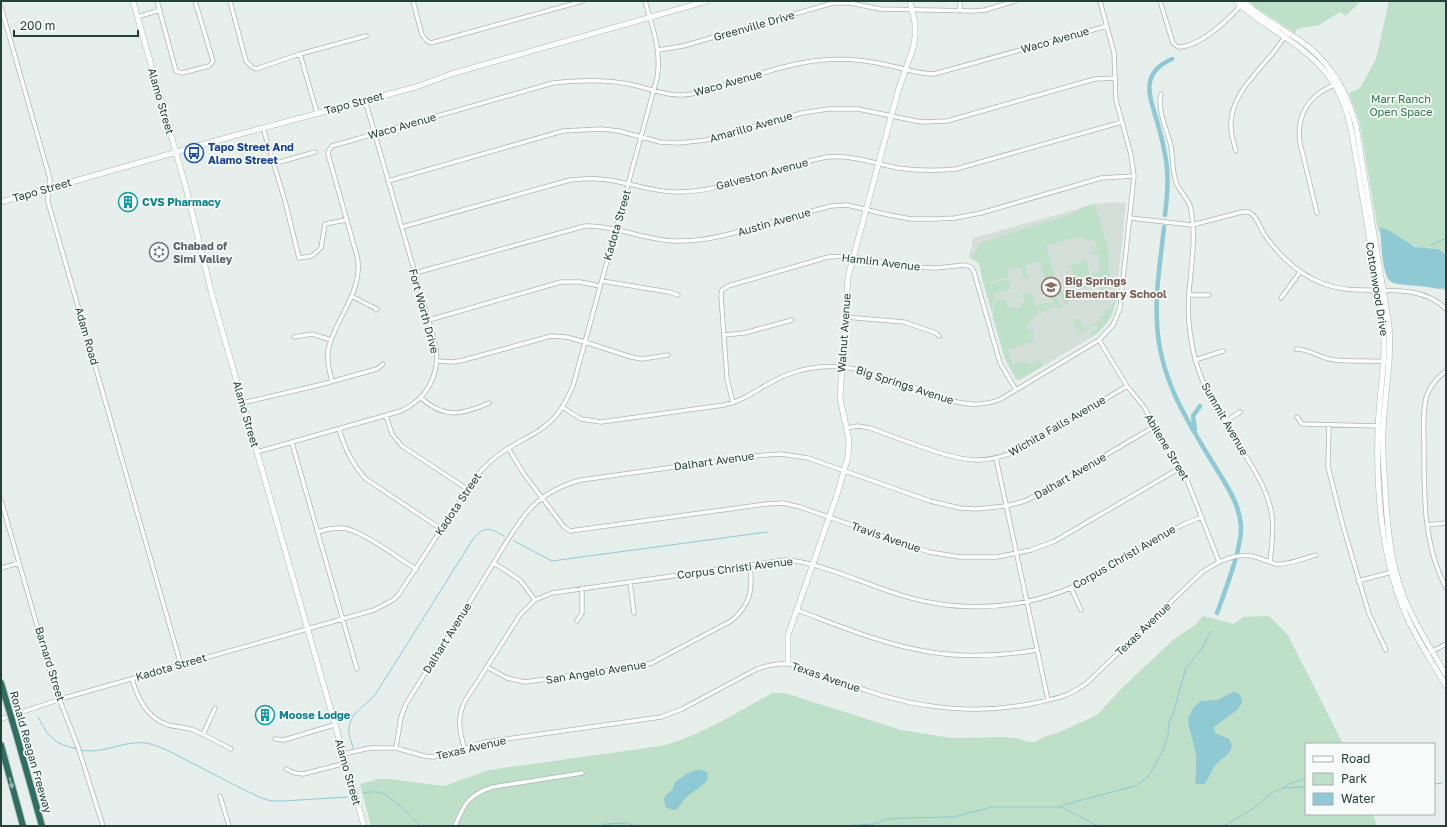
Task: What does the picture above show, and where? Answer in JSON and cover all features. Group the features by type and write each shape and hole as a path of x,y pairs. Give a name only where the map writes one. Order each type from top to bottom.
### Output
{"highway":[{"name":"Ronald Reagan Freeway","path":"1,683 42,826"},
{"path":"1,745 23,826"}],"street":[{"name":"Alamo Street","path":"132,1 186,188 209,283 242,403 364,826"},
{"path":"158,1 176,71 182,73 209,66 213,61 196,1"},
{"path":"230,1 246,61 252,67 260,68 300,54 366,36"},
{"path":"413,1 422,35 427,41 436,42 582,1"},
{"name":"Kadota Street","path":"1,719 60,700 374,610 393,600 399,594 467,489 486,465 508,448 546,426 562,408 573,386 659,69 658,50 644,1"},
{"name":"Tapo Street","path":"1,202 176,152 416,87 451,74 707,1"},
{"name":"Walnut Avenue","path":"788,664 788,635 829,518 844,471 849,449 840,398 848,277 915,38 915,23 910,1"},
{"path":"960,1 960,11"},
{"name":"Greenville Drive","path":"658,50 683,46 833,3 850,3 880,9 960,11 985,10 1015,1"},
{"name":"Big Springs Avenue","path":"562,408 581,419 600,422 733,403 743,399 773,381 792,373 816,368 842,367 872,372 967,405 979,405 992,403 1016,390 1050,368 1099,340 1113,325 1120,308 1134,176 1131,155 1116,100 1114,53 1100,1"},
{"path":"1160,1 1173,43 1178,47 1187,46 1213,32 1243,3"},
{"name":"Cottonwood Drive","path":"1236,1 1243,3 1286,34 1315,59 1336,83 1349,119 1381,291 1387,362 1378,468 1384,540 1406,616 1446,675"},
{"name":"Adam Road","path":"1,7 50,180 50,188 47,196 48,202 181,665"},
{"path":"137,17 160,10"},
{"name":"Waco Avenue","path":"346,220 328,154 328,150 332,146 554,83 586,80 608,81 630,84 673,94 688,95 790,66 824,60 845,59 889,65 926,74 943,72 1107,26"},
{"path":"1236,151 1230,126 1235,103 1247,84 1277,48 1286,34"},
{"path":"300,54 317,114"},
{"name":"Amarillo Avenue","path":"388,181 563,131 601,129 619,131 660,142 679,143 706,140 802,113 828,109 858,109 921,122 947,121 1095,79 1115,78"},
{"path":"1317,213 1300,143 1300,121 1307,106 1313,98 1336,83"},
{"name":"Summit Avenue","path":"1161,94 1160,103 1171,147 1176,182 1190,205 1194,251 1189,295 1190,328 1195,360 1206,388 1260,480 1268,499 1272,516 1273,531 1270,561"},
{"name":"Fort Worth Drive","path":"257,452 386,416 408,408 421,398 432,382 437,361 436,346 365,100"},
{"name":"Galveston Avenue","path":"402,227 570,180 584,178 599,178 663,191 692,191 717,187 825,158 852,157 879,162 897,168 916,170 935,171 956,169 1122,122"},
{"path":"264,128 273,164 285,200 299,258 312,256 322,248 325,224 346,220 359,262 358,278 330,340 327,360 332,381"},
{"path":"273,164 315,152"},
{"name":"Austin Avenue","path":"415,273 578,227 594,226 656,240 695,240 728,235 831,206 847,205 889,215 911,218 955,218 981,213 1101,178 1134,176"},
{"path":"1130,218 1192,225 1242,212 1249,212 1255,216 1271,243 1284,259 1300,272 1320,282 1341,289 1417,292 1432,298 1446,309"},
{"name":"Hamlin Avenue","path":"724,335 721,295 724,288 728,286 828,257 853,257 908,267 936,268 965,265 970,267 974,272 1000,363 1016,390"},
{"path":"1281,298 1300,272"},
{"path":"602,281 669,292 678,295"},
{"path":"428,320 561,282 580,282 600,286"},
{"path":"1189,295 1209,295"},
{"path":"351,296 377,309 376,310"},
{"path":"845,317 904,322 936,333 938,336"},
{"path":"733,403 727,379 724,335 744,333 792,320"},
{"path":"294,337 312,334 330,340"},
{"path":"437,361 454,362 464,360 551,336 566,337 585,342 631,358 642,359 668,355"},
{"name":"Abilene Street","path":"1099,340 1127,386 1144,408 1191,488 1220,562"},
{"path":"1296,349 1305,349 1318,356 1336,361 1387,362"},
{"path":"1195,360 1223,351"},
{"path":"242,403 377,369 383,364"},
{"path":"1446,371 1433,383 1425,403 1424,460 1425,513 1427,525 1432,552 1446,588"},
{"name":"Wichita Falls Avenue","path":"846,428 858,426 870,428 958,458 977,460 996,458 1023,448 1127,386"},
{"path":"421,398 435,409 449,413 460,412 489,403"},
{"path":"1225,422 1240,412"},
{"path":"386,416 392,434 402,446 467,489"},
{"path":"1297,418 1302,424 1381,426"},
{"path":"1329,425 1328,456 1330,478 1358,581 1369,614 1386,650"},
{"name":"Dalhart Avenue","path":"396,748 401,717 406,704 494,563 524,517 542,498 562,486 581,480 767,454 781,454 808,458 946,506 976,509 1006,506 1025,501 1043,492 1155,426"},
{"path":"339,429 348,456 366,479 441,530"},
{"path":"292,443 357,669"},
{"path":"508,448 524,474 542,498"},
{"path":"996,458 1048,700"},
{"name":"Travis Avenue","path":"542,498 564,527 570,531 774,503 792,505 916,548 941,555 978,558 1016,554 1044,546 1067,535 1180,468"},
{"name":"Barnard Street","path":"1,500 55,688 78,747 103,826"},
{"name":"Corpus Christi Avenue","path":"465,749 460,729 461,712 466,701 526,607 535,600 552,593 786,560 797,560 813,564 900,595 934,604 982,607 1004,606 1049,596 1071,588 1097,575 1178,526 1202,517"},
{"path":"1427,525 1446,523"},
{"path":"318,532 327,529 343,528 358,533 416,569"},
{"name":"Texas Avenue","path":"343,754 370,748 396,748 433,757 446,755 485,742 661,717 682,709 757,669 771,665 788,664 883,696 928,706 955,709 1018,707 1069,695 1088,682 1201,573 1220,562 1232,557 1244,556 1270,561 1276,564 1284,564 1316,555"},
{"path":"1,568 19,563"},
{"path":"494,563 520,580 528,588 535,600"},
{"name":"San Angelo Avenue","path":"487,667 507,678 525,682 633,667 652,662 738,616 746,605 751,592 750,565"},
{"path":"1358,581 1393,572"},
{"path":"630,582 634,614"},
{"path":"577,621 582,613 582,588"},
{"path":"1071,588 1081,610"},
{"path":"797,610 888,642 930,652 956,656 983,656 1037,650"},
{"path":"1430,653 1446,644"},
{"name":"Cottonwood Drive","path":"1430,653 1446,686"},
{"path":"132,679 140,701 155,718 169,725 188,728 231,749"},
{"path":"203,735 215,708"},
{"path":"276,739 284,740 334,725"},
{"path":"286,769 295,773 303,774 346,763"},
{"path":"456,826 462,808 472,797 481,791 493,787 582,773"},
{"path":"220,796 229,826"}],"shaded area":[{"name":"Big Springs Elementary School","path":"1113,202 1126,203 1116,301 1111,317 1095,335 1020,380 1016,380 1005,359 980,266 969,257 973,238 1096,204"}],"green space":[{"path":"1249,1 1361,1 1346,16 1340,12 1319,25 1297,29 1295,33 1258,9"},
{"name":"Marr Ranch Open Space","path":"1389,1 1446,1 1446,293 1436,280 1431,247 1422,249 1378,231 1360,124 1349,93 1360,88 1376,59"},
{"path":"1094,204 1096,207 1094,209 1098,210 1097,212 1109,252 1109,281 1107,282 1111,292 1104,295 1096,281 1092,283 1091,274 1100,273 1098,253 1088,254 1089,252 1097,249 1094,239 1085,242 1083,237 1069,239 1046,246 1050,258 1025,266 1028,278 1024,279 1020,267 1007,271 1009,277 990,282 991,284 1008,279 1011,289 994,294 995,299 993,300 992,312 980,266 969,257 969,255 976,253 978,245 983,242 1065,216 1080,210 1080,208"},
{"path":"1050,259 1057,283 1046,287 1040,262"},
{"path":"1087,260 1091,284 1080,290 1071,268 1069,269 1069,266"},
{"path":"1059,285 1069,304 1065,306 1054,286"},
{"path":"1051,287 1063,308 1058,310 1049,295 1047,289"},
{"path":"1025,292 1026,294 1032,293 1037,305 1038,314 1030,320 1032,322 1027,326 1034,334 1033,342 1007,350 1013,364 1024,361 1024,363 1028,362 1029,364 1041,359 1043,366 1018,380 1005,359 992,314 994,313 994,301 996,303 996,301 1004,299 1006,300 1008,308 1016,306 1017,309 1021,307 1020,304 1025,303 1022,293"},
{"path":"1116,298 1111,315 1101,329 1092,337 1090,333 1098,328 1096,324 1080,333 1073,322 1074,320 1077,318 1083,328 1085,328 1101,319 1100,317 1105,315 1103,312 1111,307"},
{"path":"1049,302 1054,306 1039,314 1038,305"},
{"path":"1203,616 1234,624 1243,617 1269,616 1288,635 1342,743 1305,743 1305,815 1373,815 1377,826 371,826 360,784 379,779 389,779 444,786 489,770 661,746 689,737 732,716 772,693 785,693 901,730 951,738 1001,737 1035,742 1097,715 1123,687 1173,640 1195,625"}],"water":[{"path":"1380,227 1390,231 1415,247 1440,250 1446,255 1446,288 1439,289 1397,284 1389,280 1383,263"},
{"path":"1233,692 1240,695 1242,703 1237,710 1214,727 1215,733 1229,739 1232,748 1216,764 1204,784 1196,784 1196,754 1188,718 1194,707 1201,701 1217,700"},
{"path":"696,770 707,772 708,779 706,782 686,797 677,809 673,810 665,807 664,798 672,790 675,782 688,773"}],"waterway":[{"path":"1165,215 1167,167 1162,140 1151,102 1150,86 1151,78 1155,71 1172,59"},
{"path":"1164,227 1158,286 1157,322 1159,345 1172,389 1192,429 1233,497 1241,526 1241,535 1236,557 1217,613"},
{"path":"1430,246 1446,238"},
{"path":"1195,430 1193,416 1200,406"},
{"path":"353,748 349,731 352,719 355,714 375,695 473,539 481,532 488,529 504,536"},
{"path":"514,541 552,561 767,532"},
{"path":"1061,807 1063,805 1135,786 1148,777 1163,751 1168,734 1169,722 1173,714 1186,668 1203,647 1211,631"},
{"path":"38,717 45,730 53,739 57,742 77,749"},
{"path":"80,750 97,751 129,744 146,743 165,749 259,797 271,801 347,797"},
{"path":"1283,788 1289,784 1305,778"},
{"path":"1435,784 1442,783"},
{"path":"1224,826 1254,808 1271,793 1283,788 1305,787"},
{"path":"363,793 377,792 386,795 420,826"},
{"path":"841,826 874,824 888,819 954,817 992,807 1061,807 1098,826"},
{"path":"601,826 604,824 628,823 634,826"},
{"path":"754,826 766,826"}],"place":[{"name":"Tapo Street And Alamo Street","path":"194,153"},
{"name":"CVS Pharmacy","path":"128,202"},
{"name":"Chabad of Simi Valley","path":"159,252"},
{"name":"Big Springs Elementary School","path":"1051,287"},
{"name":"Moose Lodge","path":"265,715"}]}
